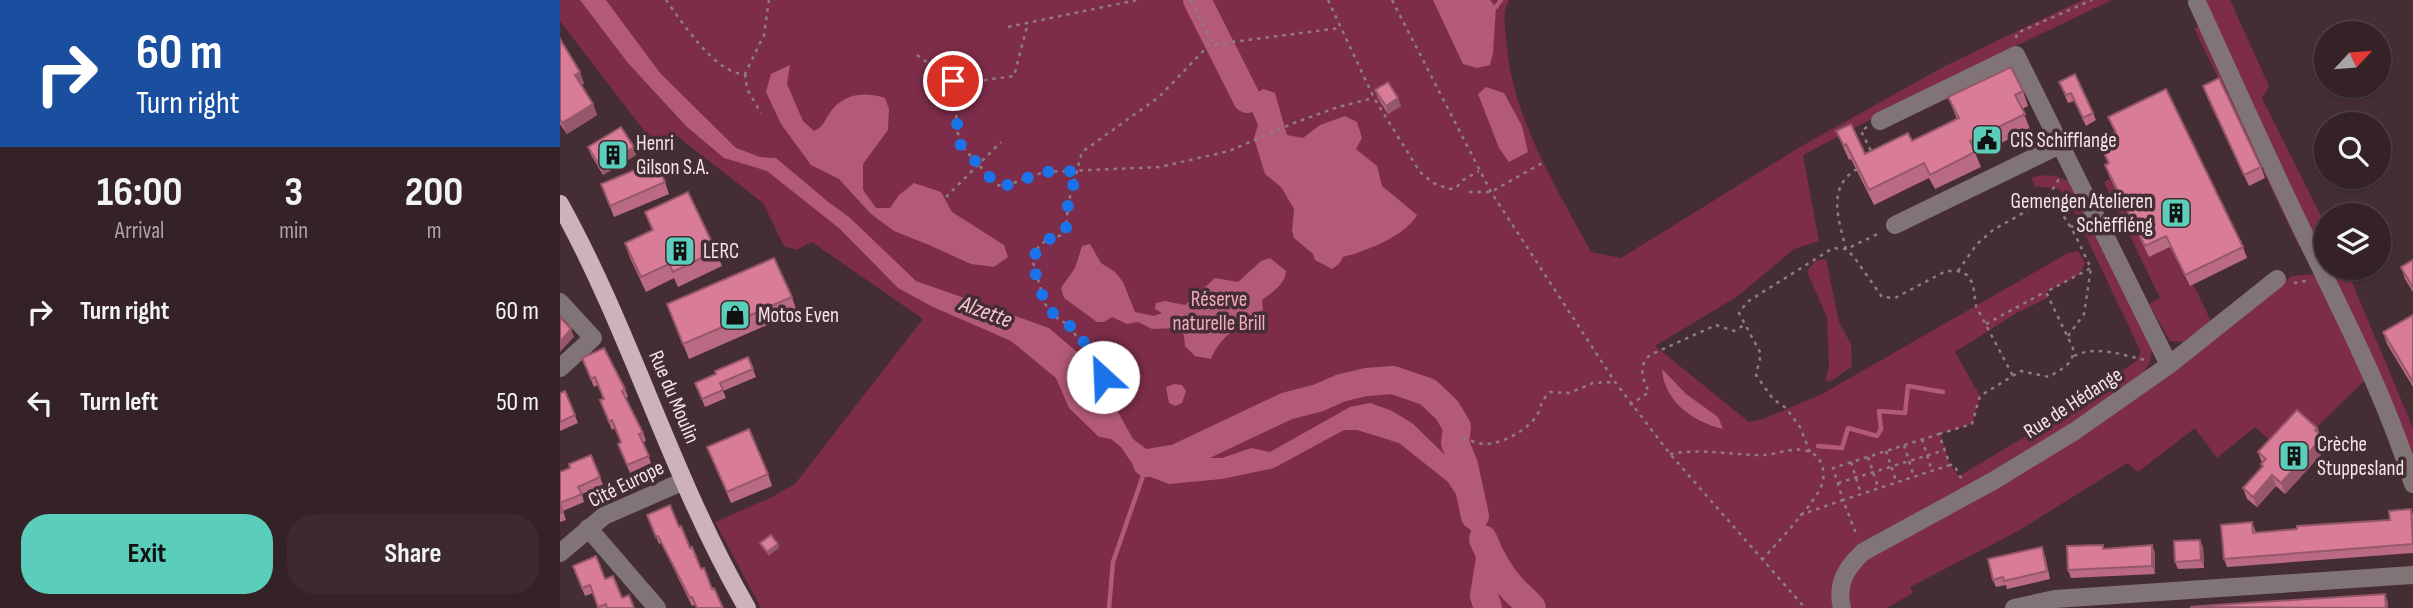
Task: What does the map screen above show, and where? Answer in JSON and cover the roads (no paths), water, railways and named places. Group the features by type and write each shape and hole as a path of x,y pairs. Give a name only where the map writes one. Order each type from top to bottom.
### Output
{"main road":[{"name":"Rue du Moulin","path":"560,204 601,285 705,527 747,608"}],"street":[{"path":"2197,2 2307,242 2376,383 2399,439 2413,484"},
{"path":"1880,121 2016,55 2169,365"},
{"path":"1895,226 2060,145"},
{"name":"Rue de Hédange","path":"1842,608 1839,598 1842,580 1850,564 1863,552 1971,493 2075,431 2169,365 2277,279"},
{"path":"560,302 593,338 560,368"},
{"name":"Cité Europe","path":"560,553 587,528 620,508 684,481"},
{"name":"Cité Europe","path":"587,528 657,608"},
{"path":"2014,608 2054,599 2413,575"}],"water":[{"path":"580,0 606,0 660,73 736,148 760,157 776,158 849,217 916,281 1049,328 1077,352 1105,389 1133,439 1153,454 1177,458 1222,458 1251,448 1270,452 1350,407 1370,403 1390,410 1412,423 1458,471 1471,495 1481,524 1488,532 1500,572 1484,596 1485,559 1470,529 1467,511 1448,482 1399,443 1357,430 1344,430 1274,468 1222,479 1169,484 1135,471 1121,447 1111,439 1099,437 1069,408 1056,378 1011,341 933,307 898,288 840,229 767,171 724,158 687,127 628,63"},
{"path":"1433,0 1490,0 1496,7 1490,65 1477,68 1463,64"},
{"path":"790,65 787,84 803,121 814,131 821,126 834,107 847,98 869,95 885,98 889,109 888,130 863,164 863,190 876,208 890,208 899,195 914,183 941,192 952,212 1004,245 1008,257 994,267 971,264 894,231 871,214 839,179 811,165 781,124 766,92 771,74"},
{"path":"1486,87 1504,93 1522,126 1528,152 1509,162 1499,148 1478,94"},
{"path":"1263,89 1275,93 1287,135 1303,138 1320,125 1345,116 1357,122 1362,138 1356,149 1377,166 1382,186 1417,215 1411,223 1384,242 1343,257 1332,269 1315,260 1313,254 1294,238 1294,209 1281,187 1265,174 1254,138 1258,125 1247,99"},
{"path":"1090,244 1101,263 1115,272 1123,282 1135,312 1154,316 1162,313 1155,309 1156,303 1165,301 1185,305 1215,278 1238,282 1261,261 1270,258 1286,271 1281,284 1262,300 1263,310 1226,337 1211,359 1195,356 1185,346 1184,335 1177,328 1152,329 1138,322 1127,324 1112,317 1104,322 1097,322 1064,298 1061,288 1075,268 1082,246"},
{"path":"1662,369 1686,394 1718,417 1723,429 1701,421 1682,408 1668,391"},
{"path":"1182,385 1186,391 1182,403 1175,406 1169,403 1166,387"}],"waterway":[{"path":"1197,0 1247,99"},
{"path":"1496,7 1501,0"},
{"path":"1147,463 1177,458 1287,406 1318,398 1341,388 1366,382 1393,380 1428,392 1447,410 1457,427 1455,443 1464,465 1475,516"},
{"path":"1818,446 1842,448 1848,428 1877,436 1881,429 1879,411 1905,413 1908,386 1943,392"},
{"path":"1109,608 1113,562 1145,470"},
{"name":"Alzette","path":"1483,539 1503,577 1532,608"},
{"path":"1488,608 1484,596 1490,558"}],"place":[{"name":"CIS Schifflange","path":"1987,140"},
{"name":"Henri Gilson S.A.","path":"613,155"},
{"name":"Gemengen Atelieren Schëffléng","path":"2176,213"},
{"name":"LERC","path":"680,251"},
{"name":"Motos Even","path":"735,315"},
{"name":"Crèche Stuppesland","path":"2294,456"}],"park label":[{"name":"Réserve naturelle Brill","path":"1219,311"}]}
